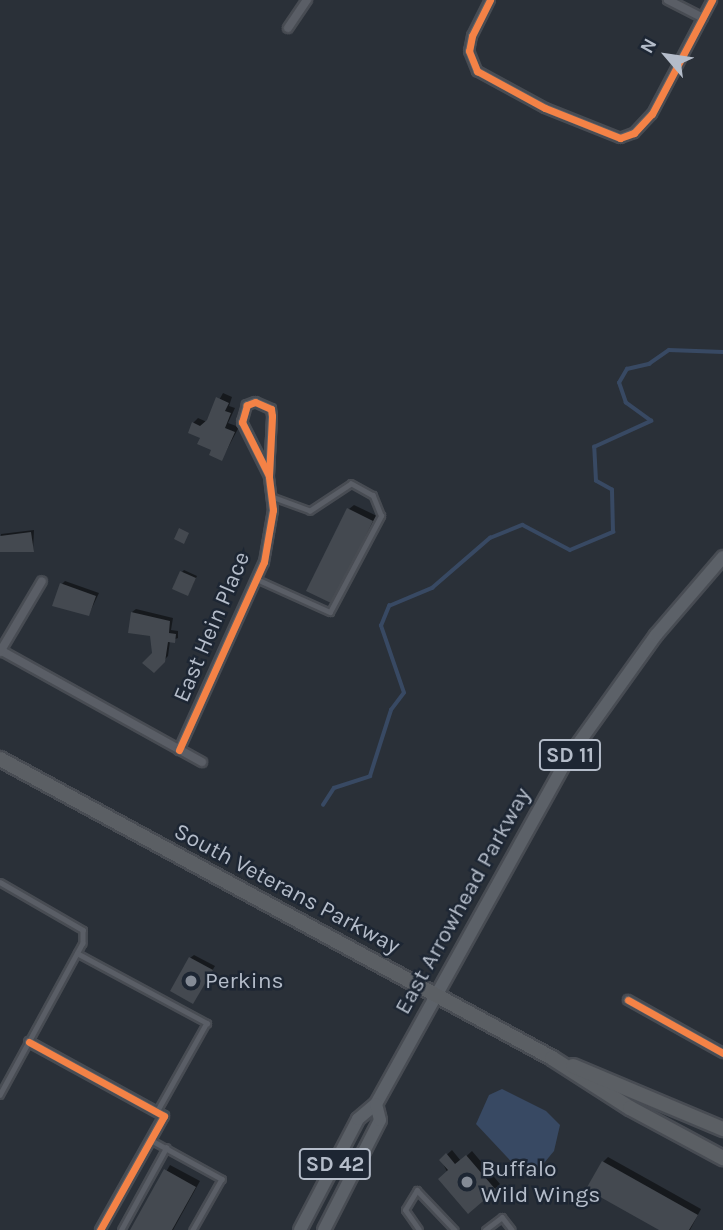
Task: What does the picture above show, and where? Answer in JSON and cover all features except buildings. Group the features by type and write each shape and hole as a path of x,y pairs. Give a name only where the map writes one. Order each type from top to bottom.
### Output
{"highway":[{"name":"South Veterans Parkway","path":"0,759 552,1058 629,1108 723,1158"},
{"name":"South Veterans Parkway","path":"552,1058 664,1100 723,1129"}],"main road":[{"name":"East Arrowhead Parkway","path":"300,1230 358,1119 376,1104 575,748 656,635 723,557"},
{"name":"East Arrowhead Parkway","path":"324,1230 380,1120 376,1104"}],"street":[{"path":"288,28 307,0"},
{"path":"490,0 472,36 469,51 477,71 545,108 621,138 634,133 652,114 712,0"},
{"path":"668,0 703,18"},
{"name":"East Hein Place","path":"179,750 259,580 272,497 269,476 272,416 271,409 255,402 247,405 242,422 269,476"},
{"path":"42,582 0,651 202,762"},
{"path":"628,1000 723,1053"},
{"path":"29,1042 164,1116 100,1230"}],"lane":[{"path":"259,580 330,612 381,516 373,496 351,484 310,511 272,497"},
{"path":"0,882 83,930 77,953 0,1095"},
{"path":"77,953 207,1023 157,1113"},
{"path":"151,1140 222,1179 193,1230"},
{"path":"121,1230 166,1148"},
{"path":"419,1230 405,1210 417,1190 455,1230"},
{"path":"485,1230 502,1217 512,1230"}],"water":[{"path":"502,1089 546,1111 560,1125 554,1151 535,1174 520,1171 476,1124 489,1095"}],"waterway":[{"path":"323,805 334,788 370,776 391,710 404,693 381,626 389,606 432,588 490,538 523,525 570,550 613,532 612,490 596,481 594,447 651,421 626,403 619,383 627,369 649,364 669,350 723,352"}],"cycle path":[{"path":"490,0 472,36 469,51 477,71 545,108 620,138 634,133 652,114 712,0"},
{"path":"179,750 264,562 273,510 269,476 272,416 271,409 255,402 247,405 242,422 269,476"},
{"path":"628,1000 723,1053"},
{"path":"29,1042 164,1116 100,1230"}],"place":[{"name":"Perkins","path":"191,981"},
{"name":"Buffalo Wild Wings","path":"467,1182"}]}
